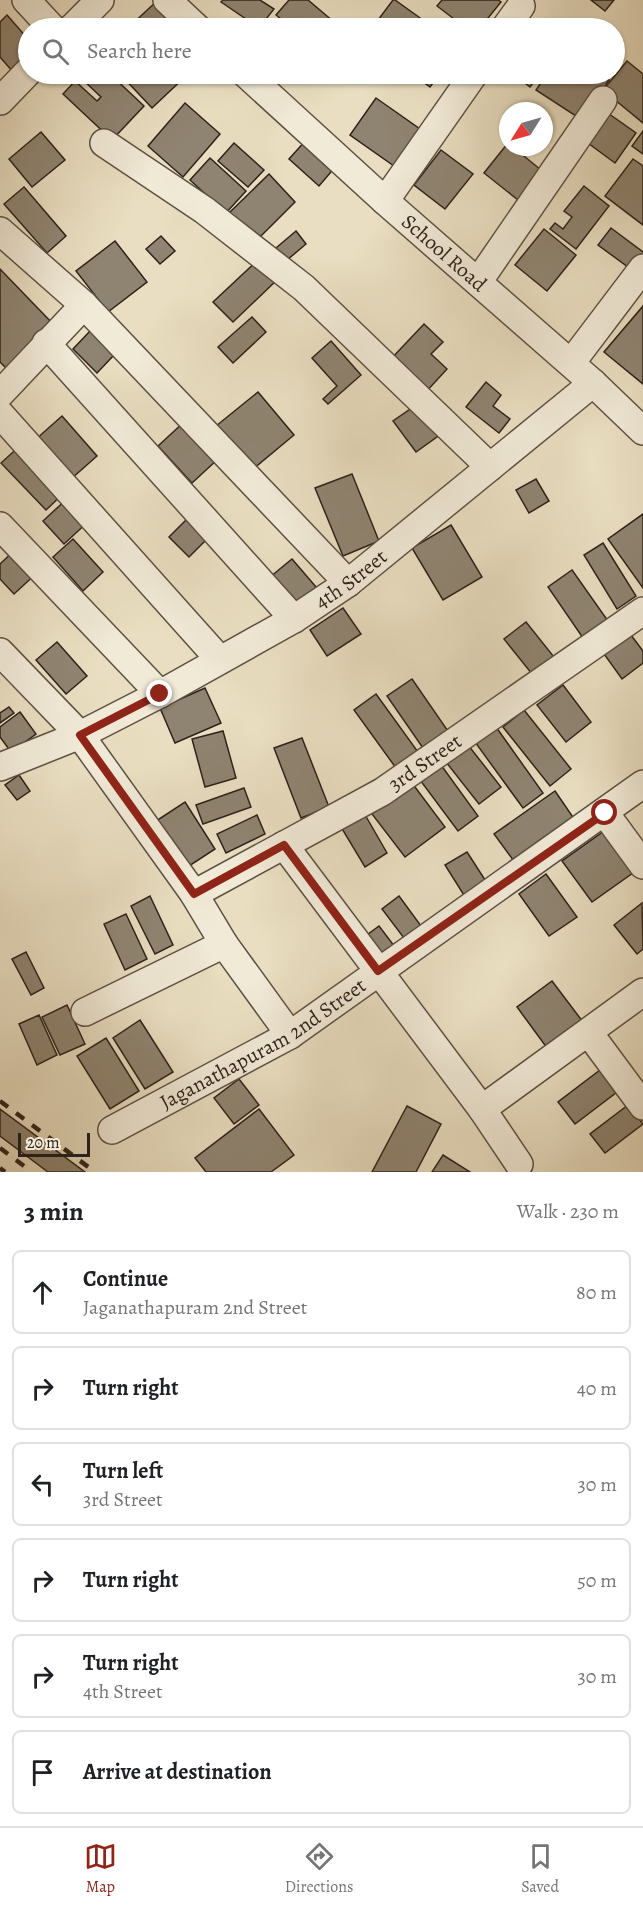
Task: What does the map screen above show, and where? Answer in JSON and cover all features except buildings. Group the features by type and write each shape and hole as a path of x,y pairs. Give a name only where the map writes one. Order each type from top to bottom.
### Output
{"street":[{"path":"26,0 43,18"},
{"path":"82,18 100,0"},
{"path":"512,18 521,6"},
{"name":"School Road","path":"257,84 385,201 571,363 643,431"},
{"path":"385,201 467,84"},
{"path":"478,282 603,100"},
{"path":"104,143 204,210 304,288 490,467"},
{"path":"0,231 84,305 348,583"},
{"path":"571,363 643,268"},
{"path":"0,394 84,305"},
{"path":"46,343 294,619"},
{"name":"4th Street","path":"0,766 80,735 160,694 294,619 348,583 593,383"},
{"path":"0,414 220,660"},
{"path":"0,526 160,694"},
{"name":"3rd Street","path":"194,894 382,792 643,611"},
{"path":"0,652 80,735 194,894 224,944 290,1035"},
{"name":"Jaganathapuram 2nd Street","path":"112,1130 290,1035 643,784"},
{"path":"605,813 643,865"},
{"path":"284,845 482,1109 519,1164"},
{"path":"85,1012 224,944"},
{"path":"482,1109 643,992"},
{"path":"589,1033 643,1106"}],"railway":[{"path":"0,1101 95,1172"},
{"path":"0,1148 32,1172"},
{"path":"0,1168 5,1172"}],"route":[{"path":"160,694 80,735 194,894 284,845 378,971 605,813"}]}
